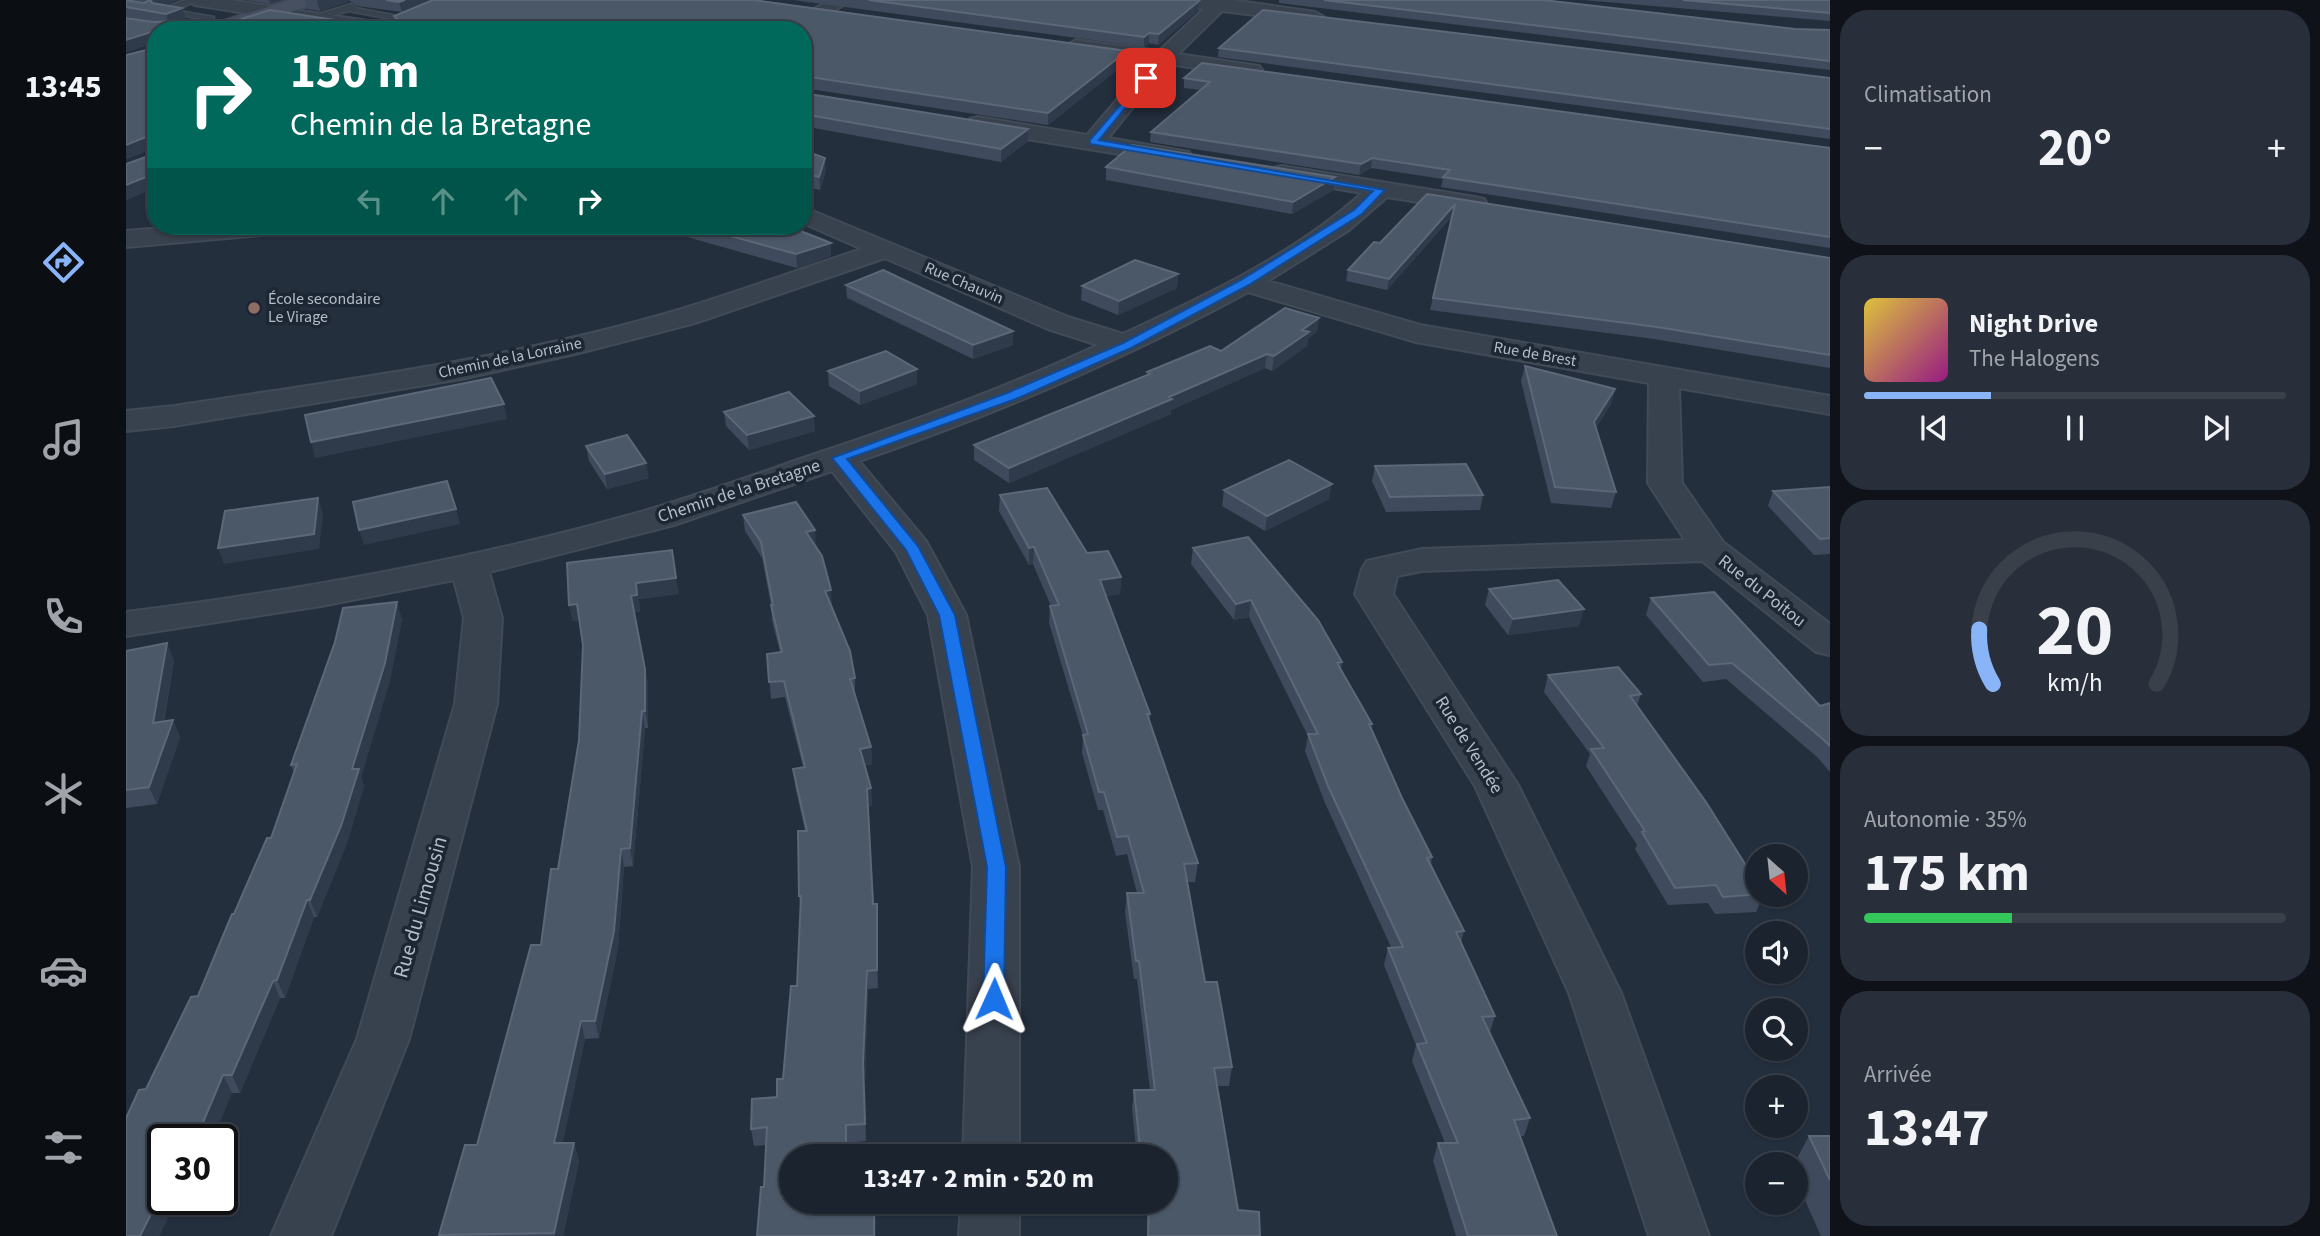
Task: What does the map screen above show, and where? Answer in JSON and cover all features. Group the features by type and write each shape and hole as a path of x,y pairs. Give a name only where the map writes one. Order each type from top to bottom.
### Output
{"street":[{"path":"195,0 245,8 308,6 372,21"},
{"path":"1175,0 1221,3 1340,20"},
{"path":"1093,142 1163,58 1221,3"},
{"path":"224,21 270,6"},
{"path":"783,7 820,12 846,8"},
{"path":"220,21 245,8"},
{"path":"803,21 820,12"},
{"path":"1053,43 1272,73"},
{"path":"955,120 1202,160"},
{"path":"1257,169 1503,209"},
{"name":"Chemin de la Bretagne","path":"126,624 212,614 469,566 644,522 839,458 1012,396 1127,345 1245,283 1358,212 1380,190"},
{"name":"Rue Chauvin","path":"812,218 1058,323 1127,345"},
{"path":"126,239 171,235"},
{"name":"Chemin de la Lorraine","path":"126,421 174,416 461,370 575,345 685,317 884,250"},
{"name":"Rue de Brest","path":"1245,283 1416,333 1830,405"},
{"name":"Rue du Poitou","path":"1664,377 1665,483 1710,550 1830,643"},
{"path":"839,458 912,549 947,615 996,867 991,1144"},
{"name":"Rue de Vendée","path":"1679,1236 1590,981 1496,785 1374,594 1380,569 1422,560 1710,550"},
{"name":"Rue du Limousin","path":"301,1236 383,1039 476,704 483,618 469,566"},
{"path":"989,1236 990,1214"}],"lane":[{"path":"149,15 195,0"},
{"path":"308,6 351,7 372,0"},
{"path":"308,6 351,7 379,21"},
{"path":"160,11 197,21"},
{"path":"399,21 416,14"}],"building":[{"path":"126,0 144,3 150,0 152,3 182,8 166,14 126,7"},
{"path":"433,0 753,0 1127,51 1048,113 812,77 812,21 396,21 394,16"},
{"path":"869,0 1199,1 1159,34 1149,33 1144,37"},
{"path":"1324,0 1543,0 1795,29 1830,30 1830,61"},
{"path":"1683,0 1830,0 1830,13"},
{"path":"270,10 342,21 235,21"},
{"path":"1263,10 1830,78 1830,129 1219,48"},
{"path":"126,18 147,21 147,33 126,40"},
{"path":"147,50 147,137 126,145 126,55"},
{"path":"1202,63 1830,148 1830,237 1443,177 1450,170 1372,158 1361,164 1151,132 1210,82 1184,78"},
{"path":"812,94 1028,129 1001,149 812,116"},
{"path":"1132,145 1335,177 1293,202 1106,167"},
{"path":"812,153 825,158 819,177 812,175"},
{"path":"147,156 147,177 126,185 126,164"},
{"path":"1427,194 1830,258 1830,355 1657,327 1433,298 1455,204 1389,279 1348,270 1374,242 1380,243"},
{"path":"727,235 811,235 831,243 796,254"},
{"path":"1135,260 1178,274 1119,301 1082,286"},
{"path":"883,270 1013,331 973,345 846,285"},
{"path":"1285,308 1319,318 1302,330 1309,332 1274,356 1267,354 1169,397 1172,399 1009,468 974,445 1150,374 1147,372 1210,346 1221,351"},
{"path":"886,351 917,369 860,391 828,371"},
{"path":"1525,366 1615,389 1594,422 1616,492 1555,487"},
{"path":"491,378 504,404 311,442 305,415"},
{"path":"789,392 814,416 747,435 724,412"},
{"path":"627,435 646,463 605,474 586,446"},
{"path":"1289,460 1332,484 1267,516 1224,490"},
{"path":"1466,464 1483,495 1390,497 1375,466"},
{"path":"447,481 456,509 359,530 353,502"},
{"path":"1830,487 1830,538 1820,539 1773,491"},
{"path":"1047,488 1087,553 1108,551 1121,577 1100,580 1150,714 1147,714 1198,863 1184,864 1205,982 1217,982 1232,1067 1214,1068 1238,1210 1259,1212 1260,1236 1148,1236 1149,1214 1178,1214 1178,1144 1140,1144 1134,1090 1155,1090 1139,961 1136,961 1127,893 1144,893 1128,836 1117,837 1104,792 1099,792 1083,735 1088,734 1050,606 1059,605 1034,547 1029,548 1000,495"},
{"path":"318,498 314,534 218,548 225,511"},
{"path":"796,502 815,530 806,532 822,556 831,590 825,591 850,651 855,678 850,679 871,747 860,749 871,788 867,789 873,904 877,904 877,970 867,971 863,1063 865,1124 846,1125 846,1144 779,1144 779,1214 874,1214 874,1236 757,1236 761,1187 764,1187 767,1127 751,1129 752,1099 777,1097 777,1079 783,1079 791,986 797,986 801,896 798,831 807,831 793,769 805,767 784,681 769,682 767,654 782,652 761,542 743,515"},
{"path":"1248,537 1318,620 1342,662 1337,663 1372,724 1369,724 1402,798 1432,857 1427,858 1464,931 1456,932 1495,1016 1482,1017 1530,1118 1514,1120 1557,1236 1468,1236 1438,1143 1458,1143 1417,1044 1427,1043 1388,948 1403,947 1328,786 1308,734 1318,734 1251,600 1236,604 1193,548"},
{"path":"672,550 676,578 636,583 637,595 631,596 645,669 645,711 642,711 630,848 621,849 614,931 595,1021 581,1021 554,1143 574,1143 554,1233 439,1235 465,1145 477,1145 531,945 541,945 551,869 558,869 579,740 583,645 577,604 569,605 567,563"},
{"path":"1558,580 1584,609 1513,619 1489,589"},
{"path":"1714,592 1820,706 1830,703 1830,746 1732,663 1709,665 1651,598"},
{"path":"397,602 385,663 352,769 359,769 341,826 310,900 307,900 277,980 273,981 232,1075 223,1075 202,1124 147,1124 147,1215 150,1215 140,1236 126,1236 126,1118 139,1090 146,1089 191,997 198,996 267,838 271,838 297,764 291,765 335,642 343,608"},
{"path":"167,643 153,723 173,720 149,787 126,790 126,651"},
{"path":"1618,667 1641,694 1630,696 1706,802 1745,864 1745,895 1723,897 1716,885 1675,888 1642,832 1645,831 1591,749 1604,748 1548,675"},
{"path":"1809,1136 1830,1136 1830,1180"}],"place":[{"name":"École secondaire Le Virage","path":"254,308"}],"route":[{"path":"994,999 996,867 947,615 912,549 839,458 1012,396 1127,345 1245,283 1358,212 1380,190 1093,142 1146,78"}]}
